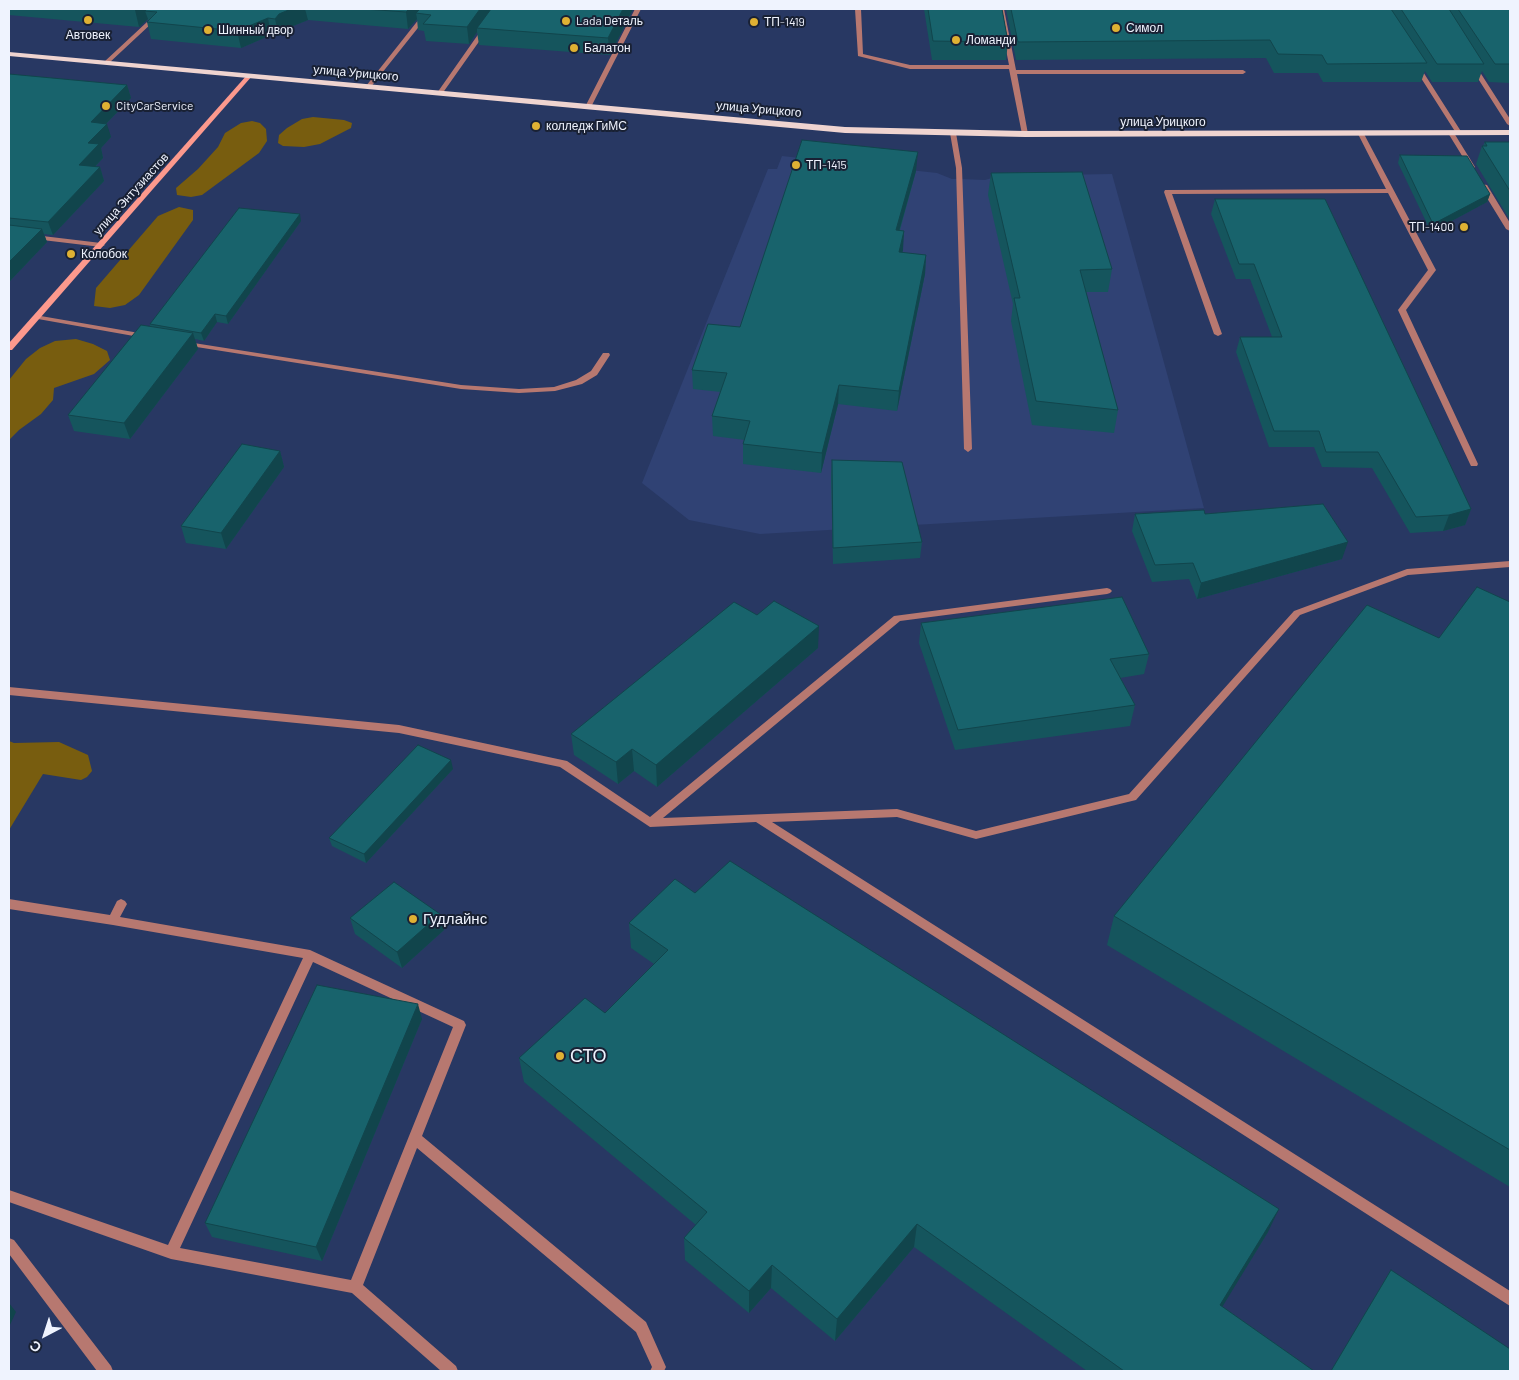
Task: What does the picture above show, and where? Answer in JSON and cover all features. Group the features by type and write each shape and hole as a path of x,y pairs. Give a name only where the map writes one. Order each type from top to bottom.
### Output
{"main road":[{"name":"улица Урицкого","path":"9,54 845,130 1025,134 1510,133"}],"street":[{"path":"106,63 164,9"},
{"path":"368,87 430,9"},
{"path":"440,94 499,9"},
{"path":"588,107 638,9"},
{"path":"858,9 860,55 910,67 1243,72"},
{"path":"1001,9 1025,134"},
{"path":"1414,63 1475,171"},
{"path":"1471,63 1510,124"},
{"name":"улица Энтузиастов","path":"9,348 249,76"},
{"path":"953,133 959,168 968,449"},
{"path":"1361,134 1432,270 1402,310 1474,464"},
{"path":"1480,180 1510,229"},
{"path":"1218,334 1168,192 1391,191"},
{"path":"9,234 101,244"},
{"path":"38,317 157,338"},
{"path":"177,342 461,386 519,391 555,389 579,382 594,373 606,356"},
{"path":"9,691 399,730 563,764 650,823 897,813 976,834 1132,797 1298,613 1407,572 1510,564"},
{"path":"650,823 897,618 1107,592"},
{"path":"758,818 1510,1299"},
{"path":"9,904 113,920 310,955 460,1025 355,1287"},
{"path":"113,920 121,904"},
{"path":"171,1253 310,955"},
{"path":"415,1138 641,1327 660,1370"},
{"path":"9,1196 171,1253 355,1287 450,1371"},
{"path":"9,1244 106,1371"}],"shaded area":[{"path":"313,117 344,120 352,123 351,128 320,144 304,147 283,146 278,143 279,135 287,128 302,119"},
{"path":"252,121 260,123 266,129 267,141 259,153 202,195 191,197 177,195 176,188 198,169 218,147 225,133 241,123"},
{"path":"782,156 937,173 952,179 985,180 999,176 1112,174 1204,508 760,534 689,520 642,483 768,169 777,169"},
{"path":"179,207 193,210 193,220 139,295 125,305 110,308 94,306 96,288 158,216"},
{"path":"76,339 107,351 110,360 94,374 54,388 53,400 41,414 9,440 9,380 26,359 40,348 55,341"},
{"path":"9,741 14,743 59,742 88,755 92,771 81,780 43,774 9,830"}],"building":[{"path":"147,9 291,9 279,14 275,19 268,18 237,31 147,22 157,12 145,11"},
{"path":"364,9 409,9 406,12"},
{"path":"420,9 480,9 467,27 423,24 431,15 416,13"},
{"path":"491,9 623,9 608,38 477,28"},
{"path":"928,9 1002,9 1008,42 933,41"},
{"path":"1011,9 1391,9 1427,63 1327,64 1322,55 1278,54 1270,40 1018,42"},
{"path":"1401,9 1449,9 1484,64 1437,64"},
{"path":"1458,9 1510,9 1510,64 1495,64"},
{"path":"9,74 127,85 91,122 107,124 88,143 99,144 79,165 100,167 48,222 9,218"},
{"path":"802,140 918,152 896,230 904,231 899,252 926,255 899,391 839,385 822,453 743,444 750,421 712,416 727,373 692,370 708,324 740,327"},
{"path":"1485,142 1510,142 1510,191 1482,146 1487,146"},
{"path":"1400,155 1467,156 1490,194 1433,224"},
{"path":"1082,172 1112,269 1080,270 1118,410 1036,401 1014,298 1020,298 991,173"},
{"path":"1215,199 1325,199 1471,509 1449,515 1416,517 1378,452 1326,452 1319,431 1274,431 1240,337 1282,337 1254,264 1239,264"},
{"path":"239,208 300,214 226,316 215,314 201,333 150,324"},
{"path":"9,225 42,229 9,262"},
{"path":"141,325 193,333 124,423 68,415"},
{"path":"242,444 280,451 221,533 181,526"},
{"path":"832,460 902,462 922,542 833,548"},
{"path":"1323,504 1348,542 1201,583 1193,563 1155,565 1135,514 1204,510 1205,514"},
{"path":"1477,587 1510,602 1510,1150 1114,916 1367,605 1439,638"},
{"path":"1122,597 1149,654 1110,659 1135,705 958,730 921,623"},
{"path":"774,601 819,626 656,765 632,749 616,762 571,734 734,602 757,615"},
{"path":"418,745 451,760 364,854 329,838"},
{"path":"730,861 1279,1209 1220,1305 1314,1371 1124,1371 917,1224 837,1319 772,1265 749,1291 684,1238 707,1212 519,1058 585,998 605,1013 668,950 629,923 675,879 695,893"},
{"path":"394,882 440,914 397,952 350,918"},
{"path":"317,985 418,1004 316,1247 205,1223"},
{"path":"1391,1270 1510,1349 1510,1371 1331,1371"}],"place":[{"name":"Автовек","path":"88,20"},
{"name":"Lada Dеталь","path":"566,21"},
{"name":"ТП-1419","path":"754,22"},
{"name":"Симол","path":"1116,28"},
{"name":"Шинный двор","path":"208,30"},
{"name":"Ломанди","path":"956,40"},
{"name":"Балатон","path":"574,48"},
{"name":"CityCarService","path":"106,106"},
{"name":"колледж ГиМС","path":"536,126"},
{"name":"ТП-1415","path":"796,165"},
{"name":"ТП-1400","path":"1464,227"},
{"name":"Колобок","path":"71,254"},
{"name":"Гудлайнс","path":"413,919"},
{"name":"СТО","path":"560,1056"}]}
